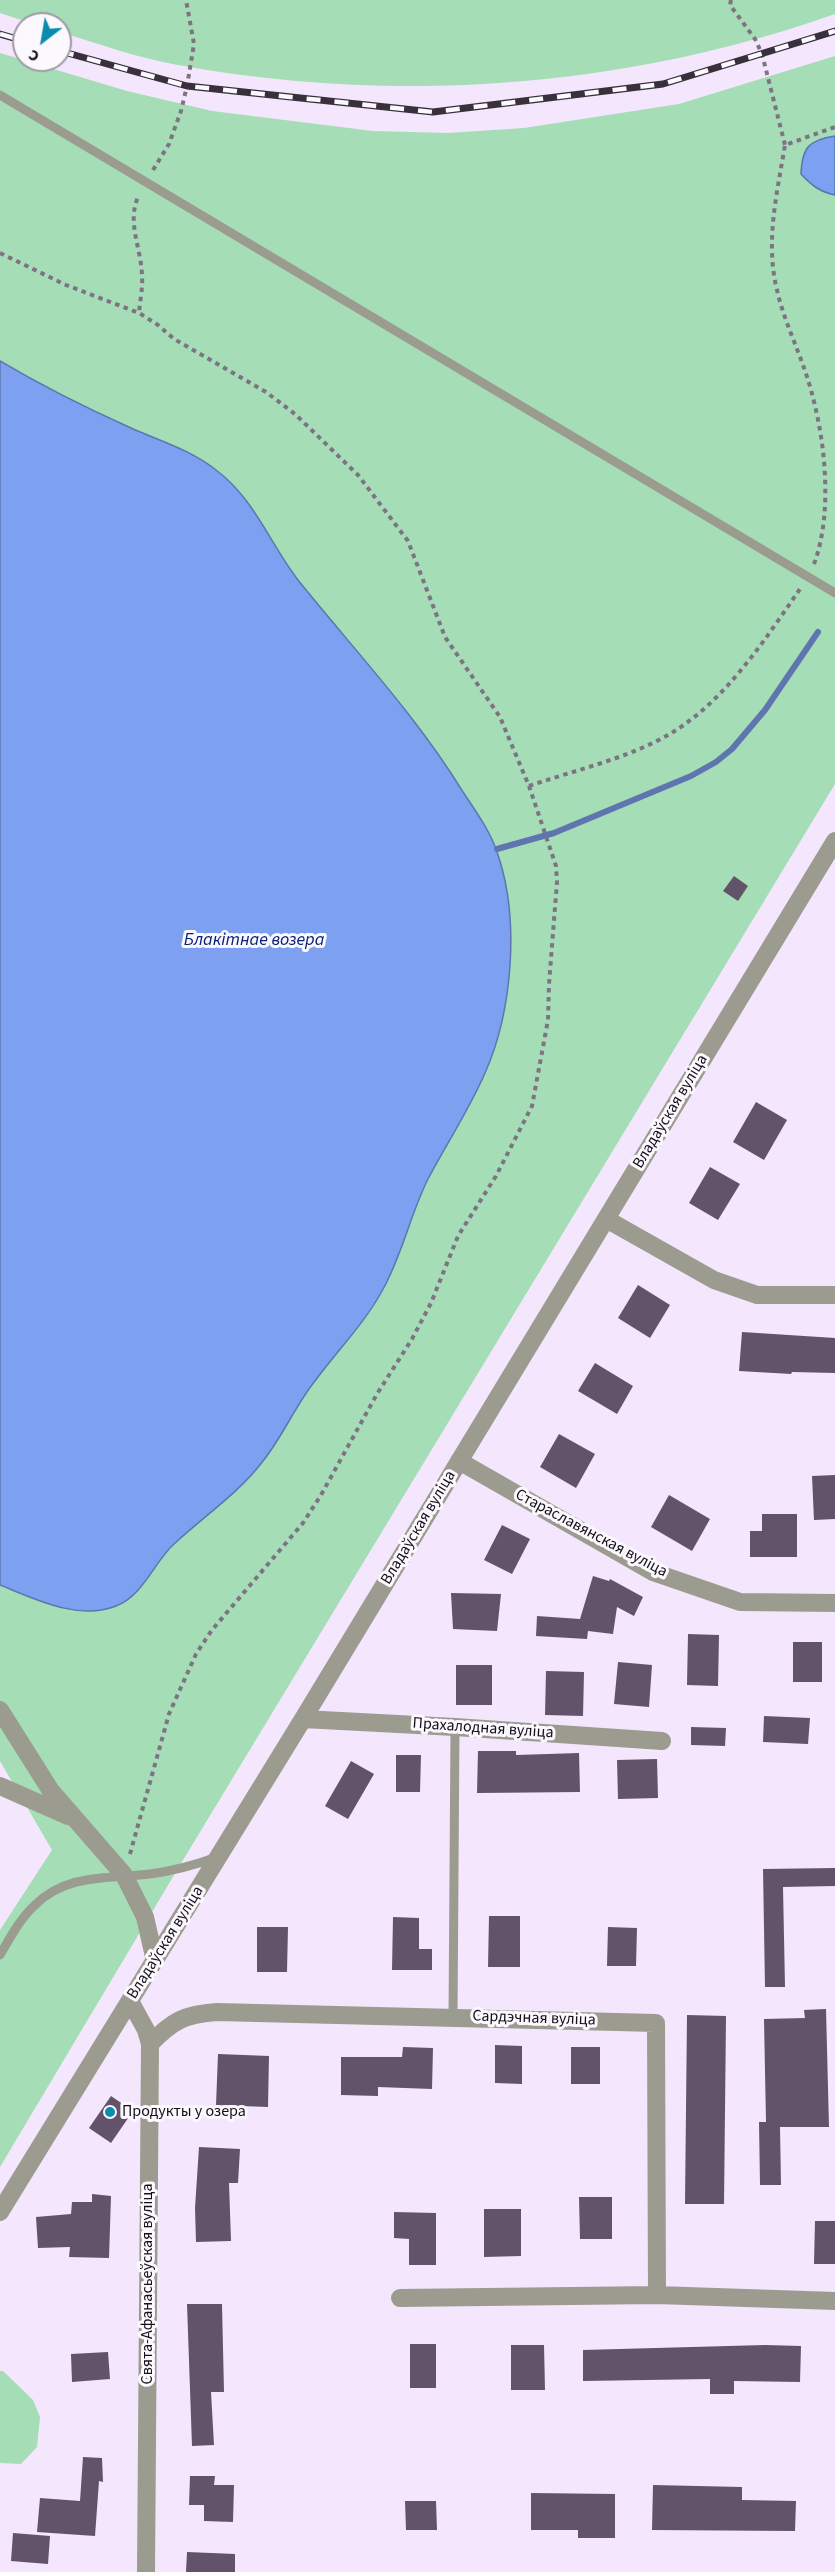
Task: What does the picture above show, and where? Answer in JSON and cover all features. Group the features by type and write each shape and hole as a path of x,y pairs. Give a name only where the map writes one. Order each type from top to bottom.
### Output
{"street":[{"name":"Владаўская вуліца","path":"0,2212 219,1857 835,841"},
{"path":"606,1219 714,1280 758,1295 835,1295"},
{"name":"Стараславянская вуліца","path":"459,1461 653,1572 740,1602 835,1603"},
{"path":"0,1710 51,1791 72,1818 124,1875 145,1917 155,1961"},
{"name":"Прахалодная вуліца","path":"303,1719 455,1726 662,1742"},
{"path":"0,1786 72,1818"},
{"name":"Свята-Афанасьеўская вуліца","path":"130,2001 146,2030 150,2044 146,2572"},
{"name":"Сардэчная вуліца","path":"150,2044 177,2020 195,2013 217,2012 656,2023 657,2295"},
{"path":"400,2298 657,2295 835,2301"}],"lane":[{"path":"0,95 835,593"},
{"path":"453,2017 455,1726"},
{"path":"0,1955 21,1920 34,1905 66,1884 83,1879 171,1871 219,1857"}],"path":[{"path":"139,313 142,275 134,230 134,205 169,144 183,103 194,44 186,0"},
{"path":"529,786 643,747 669,735 696,716 720,693 776,624 808,577 818,554 825,527 824,456 819,417 777,290 774,269 771,227 785,146 762,54 755,39 731,3"},
{"path":"785,146 835,127"},
{"path":"0,253 75,288 139,313 174,339 280,403 326,442 358,475 408,541 445,637 500,717 529,786 556,866 557,882 548,1020 532,1106 496,1176 458,1236 426,1312 377,1394 321,1496 303,1523 212,1630 196,1654 169,1714 124,1875"}],"green space":[{"path":"0,0 835,0 835,14 755,39 675,59 593,73 510,82 427,86 344,84 260,77 178,65 72,36 72,12 12,12 12,17 0,13"},
{"path":"0,53 12,57 12,72 64,72 127,91 212,111 373,131 448,133 524,128 679,104 835,56 835,784 180,1865 0,2167 0,1930 52,1850 0,1761"},
{"path":"0,2371 3,2371 33,2400 40,2417 37,2447 21,2464 0,2463"}],"water":[{"path":"835,136 835,195 816,188 801,174 803,157 809,146 819,140"},
{"name":"Блакітнае возера","path":"0,361 81,405 196,457 229,481 251,508 298,580 405,710 445,764 494,844 509,905 511,934 507,993 494,1048 472,1100 428,1179 382,1291 359,1326 308,1391 277,1441 253,1473 167,1551 134,1595 116,1606 102,1610 72,1610 0,1585"}],"building":[{"path":"734,876 748,886 738,901 723,891"},
{"path":"756,1102 787,1120 764,1160 733,1142"},
{"path":"710,1167 740,1184 718,1220 689,1203"},
{"path":"638,1285 670,1305 650,1338 618,1318"},
{"path":"742,1332 835,1338 835,1373 792,1372 791,1374 739,1371"},
{"path":"595,1363 633,1386 617,1414 578,1391"},
{"path":"559,1434 595,1454 576,1488 540,1467"},
{"path":"835,1475 835,1519 814,1520 812,1476"},
{"path":"669,1495 710,1519 692,1551 651,1527"},
{"path":"762,1514 797,1514 797,1557 750,1557 750,1531 762,1531"},
{"path":"502,1525 530,1539 512,1574 484,1560"},
{"path":"593,1576 609,1581 610,1579 643,1597 634,1616 617,1607 613,1634 588,1631 587,1639 536,1636 537,1616 580,1619"},
{"path":"451,1593 501,1594 497,1631 453,1629"},
{"path":"688,1634 719,1635 718,1686 687,1685"},
{"path":"793,1642 822,1642 822,1682 793,1682"},
{"path":"618,1662 652,1665 649,1707 614,1704"},
{"path":"456,1665 492,1665 492,1705 456,1705"},
{"path":"546,1671 584,1672 583,1716 545,1715"},
{"path":"764,1716 810,1718 808,1744 763,1742"},
{"path":"691,1727 726,1728 725,1746 691,1745"},
{"path":"478,1751 516,1751 516,1755 579,1753 580,1792 477,1793"},
{"path":"396,1755 421,1755 420,1792 396,1792"},
{"path":"657,1759 658,1798 618,1799 617,1760"},
{"path":"351,1761 374,1774 348,1819 325,1806"},
{"path":"835,1868 835,1886 783,1887 785,1987 765,1987 763,1869"},
{"path":"489,1916 520,1916 520,1967 488,1967"},
{"path":"393,1917 419,1918 419,1949 432,1949 432,1970 392,1970"},
{"path":"257,1927 288,1927 287,1972 257,1972"},
{"path":"608,1927 637,1928 636,1966 607,1966"},
{"path":"826,2009 829,2127 780,2127 781,2185 760,2185 759,2122 766,2122 764,2019 805,2018 804,2010"},
{"path":"687,2015 726,2016 724,2204 685,2204"},
{"path":"495,2045 522,2046 522,2084 495,2083"},
{"path":"403,2047 433,2048 432,2089 378,2087 378,2096 341,2095 341,2057 402,2057"},
{"path":"571,2047 600,2047 600,2084 571,2084"},
{"path":"218,2054 269,2056 268,2107 216,2105"},
{"path":"111,2096 133,2111 111,2143 89,2128"},
{"path":"199,2147 240,2149 238,2183 229,2183 231,2241 196,2242 195,2208"},
{"path":"92,2194 111,2196 109,2258 69,2257 70,2247 38,2248 36,2217 71,2214 72,2202 92,2202"},
{"path":"579,2197 612,2197 612,2239 580,2239"},
{"path":"484,2209 521,2209 521,2256 484,2257"},
{"path":"394,2212 436,2213 436,2265 409,2265 409,2239 394,2238"},
{"path":"815,2221 835,2221 835,2264 814,2264"},
{"path":"187,2304 222,2304 224,2392 211,2392 214,2445 192,2446"},
{"path":"410,2344 436,2344 436,2388 410,2388"},
{"path":"511,2345 544,2345 545,2390 511,2390"},
{"path":"801,2346 800,2382 734,2381 734,2394 710,2394 710,2379 583,2381 583,2350"},
{"path":"108,2352 110,2379 72,2382 71,2354"},
{"path":"83,2457 102,2458 103,2482 99,2481 95,2536 37,2532 40,2498 80,2501"},
{"path":"190,2476 215,2476 214,2485 234,2485 233,2522 204,2521 204,2505 189,2505"},
{"path":"653,2485 742,2487 742,2500 796,2501 795,2531 652,2530"},
{"path":"531,2493 615,2494 615,2538 578,2538 578,2530 531,2530"},
{"path":"405,2501 436,2501 437,2530 406,2530"},
{"path":"13,2533 50,2536 48,2564 11,2561"},
{"path":"187,2552 235,2554 235,2572 186,2572"}],"waterway":[{"path":"497,849 554,833 691,776 716,762 732,749 765,710 818,632"}],"railway":[{"path":"72,54 187,86 433,112 663,84 835,31"},
{"path":"0,34 12,38"}],"place":[{"name":"Продукты у озера","path":"110,2112"}]}
